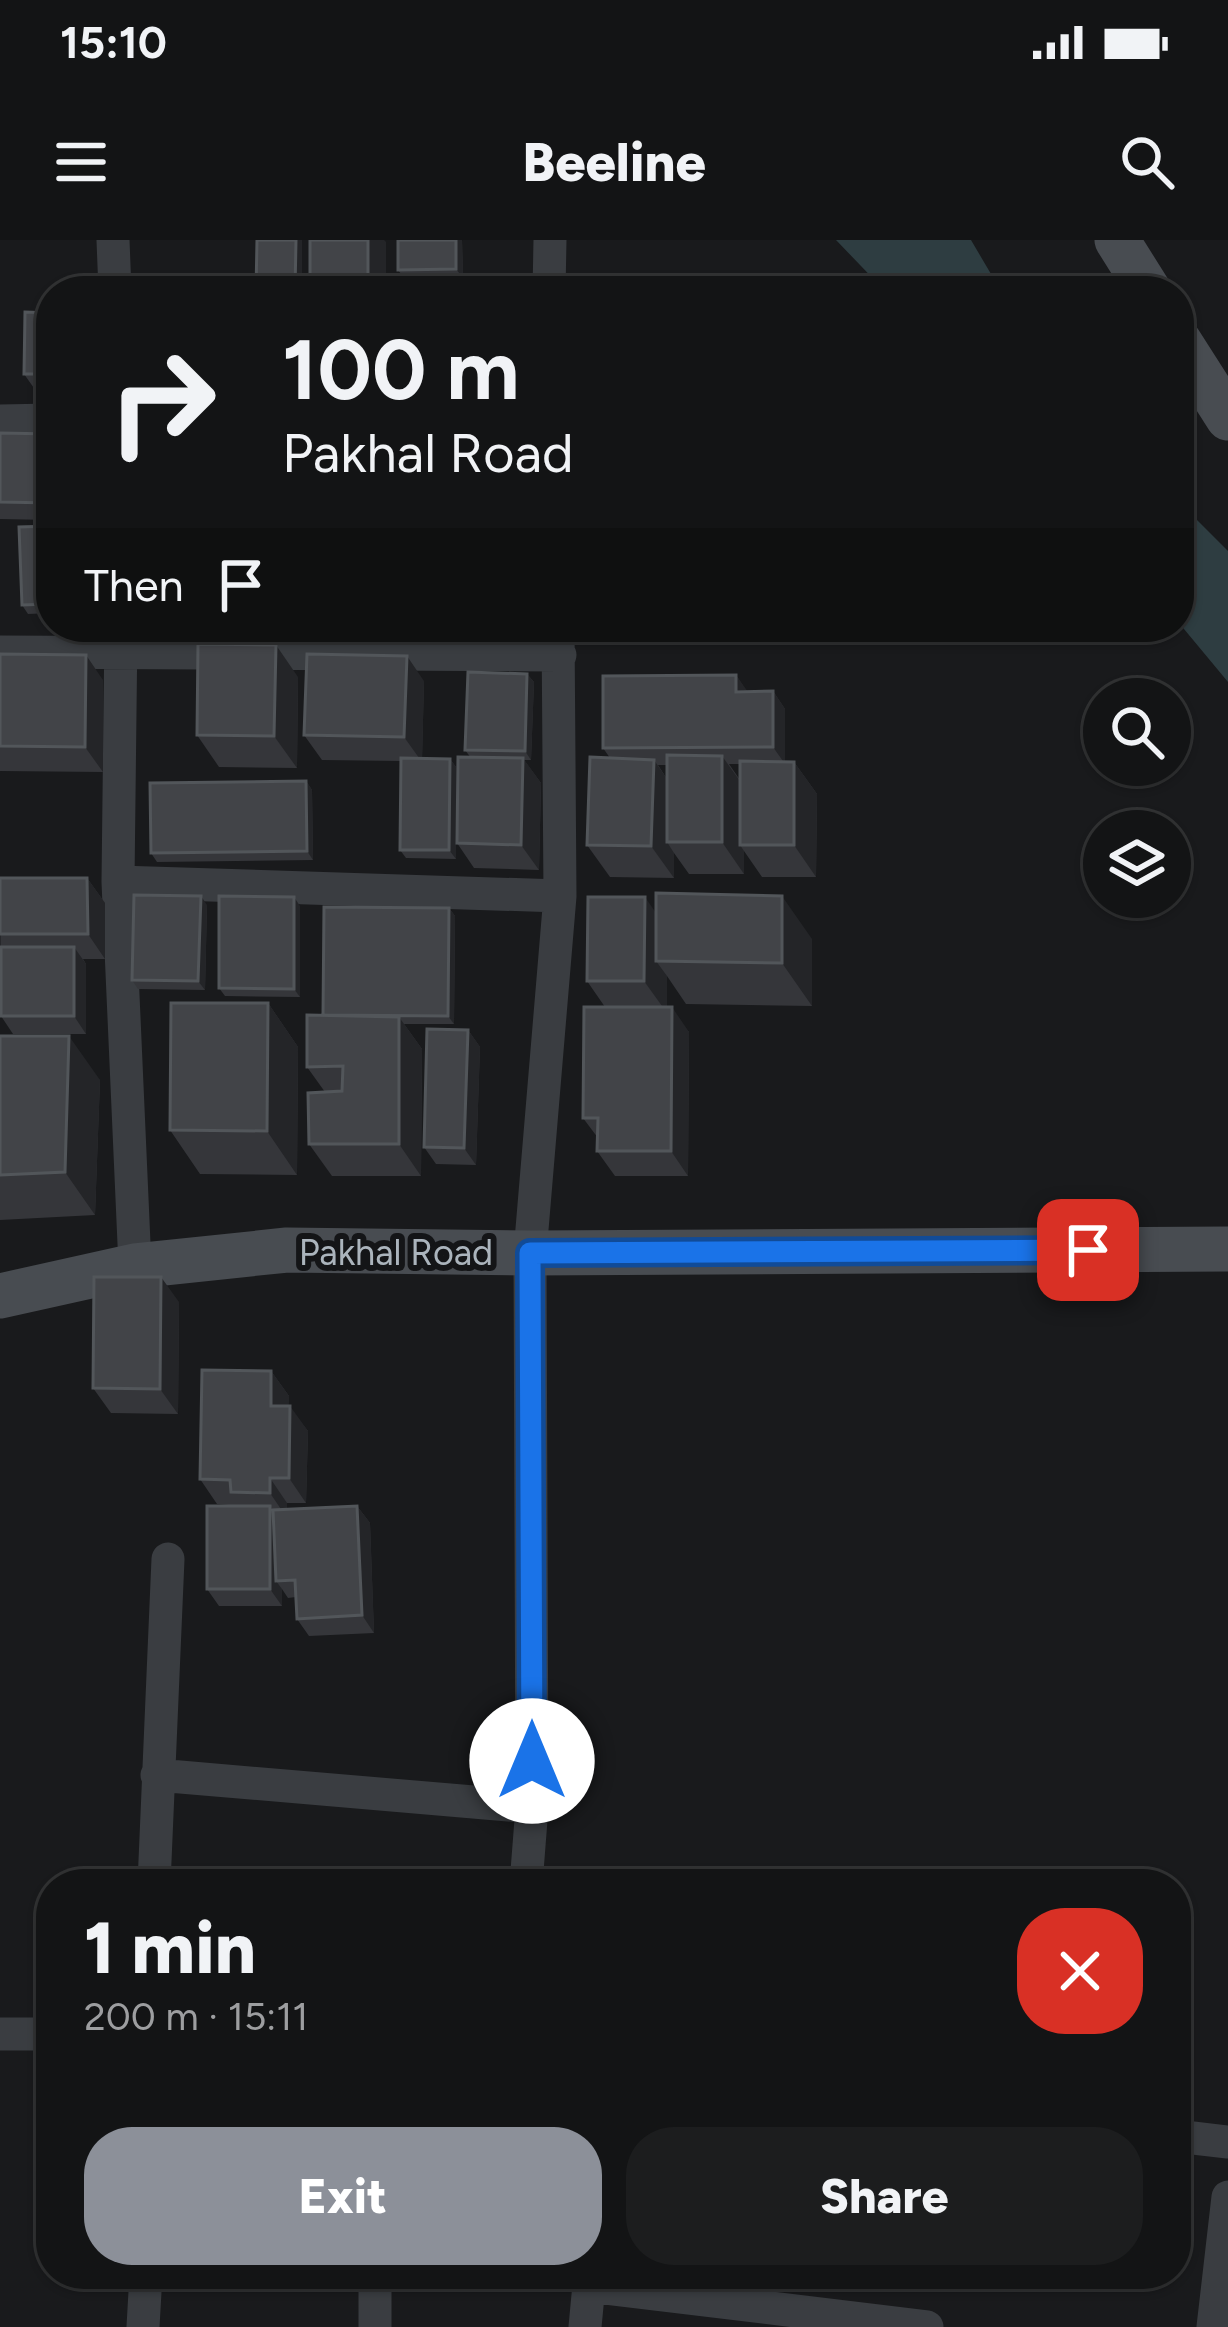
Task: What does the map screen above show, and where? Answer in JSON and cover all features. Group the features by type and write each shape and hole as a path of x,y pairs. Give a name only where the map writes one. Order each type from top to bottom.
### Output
{"street":[{"path":"113,240 114,276"},
{"path":"549,276 550,240"},
{"path":"1117,240 1139,276"},
{"path":"1194,364 1228,418"},
{"path":"0,421 36,420"},
{"path":"0,652 110,642"},
{"path":"121,642 118,883 135,1266"},
{"path":"527,1869 532,1807 530,1253 560,896 559,642"},
{"path":"118,883 560,896"},
{"name":"Pakhal Road","path":"0,1296 135,1266 286,1250 1228,1249"},
{"path":"154,1869 168,1559"},
{"path":"157,1775 532,1807"},
{"path":"0,2034 36,2034"},
{"path":"1191,2138 1228,2142"},
{"path":"1214,2327 1228,2197"},
{"path":"143,2327 145,2289"},
{"path":"375,2289 375,2327"},
{"path":"585,2327 588,2289"},
{"path":"652,2289 909,2326"}],"shaded area":[{"path":"836,240 971,240 992,276 871,276"},
{"path":"1194,517 1228,551 1228,682 1194,641"}],"building":[{"path":"257,240 296,240 295,276 256,276"},
{"path":"310,240 368,240 368,276 310,276"},
{"path":"398,240 456,240 456,269 398,270"},
{"path":"25,312 36,312 36,374 24,374"},
{"path":"0,433 36,434 36,503 0,502"},
{"path":"36,526 36,605 22,605 19,527"},
{"path":"198,644 276,645 274,736 197,735"},
{"path":"0,654 86,655 85,747 0,746"},
{"path":"307,654 407,656 404,737 304,735"},
{"path":"468,672 527,674 525,751 465,750"},
{"path":"736,675 736,692 773,691 773,747 603,748 603,676"},
{"path":"667,755 722,756 722,842 667,842"},
{"path":"458,757 523,758 521,845 457,843"},
{"path":"590,757 654,760 651,846 587,845"},
{"path":"401,758 450,759 449,850 400,850"},
{"path":"740,761 794,762 794,845 740,845"},
{"path":"306,781 307,851 151,853 150,783"},
{"path":"0,878 87,878 88,934 0,934"},
{"path":"656,893 782,896 782,963 656,961"},
{"path":"134,895 201,896 198,981 132,980"},
{"path":"219,896 294,897 294,989 219,988"},
{"path":"588,897 645,897 644,981 587,981"},
{"path":"324,907 449,908 448,1016 323,1015"},
{"path":"1,947 74,947 74,1016 1,1016"},
{"path":"171,1003 268,1003 267,1131 170,1130"},
{"path":"584,1007 672,1007 671,1151 597,1151 598,1118 583,1118"},
{"path":"307,1015 399,1017 399,1144 309,1144 308,1093 342,1091 343,1066 307,1067"},
{"path":"427,1029 468,1030 464,1148 424,1147"},
{"path":"0,1036 69,1036 65,1172 0,1175"},
{"path":"94,1277 161,1277 160,1389 93,1388"},
{"path":"202,1370 271,1371 271,1406 290,1406 289,1478 270,1478 270,1493 231,1492 230,1480 200,1479"},
{"path":"207,1506 270,1506 270,1589 207,1589"},
{"path":"357,1506 362,1615 297,1619 295,1580 276,1581 273,1510"}],"route":[{"path":"532,1761 530,1253 1088,1250"}]}
